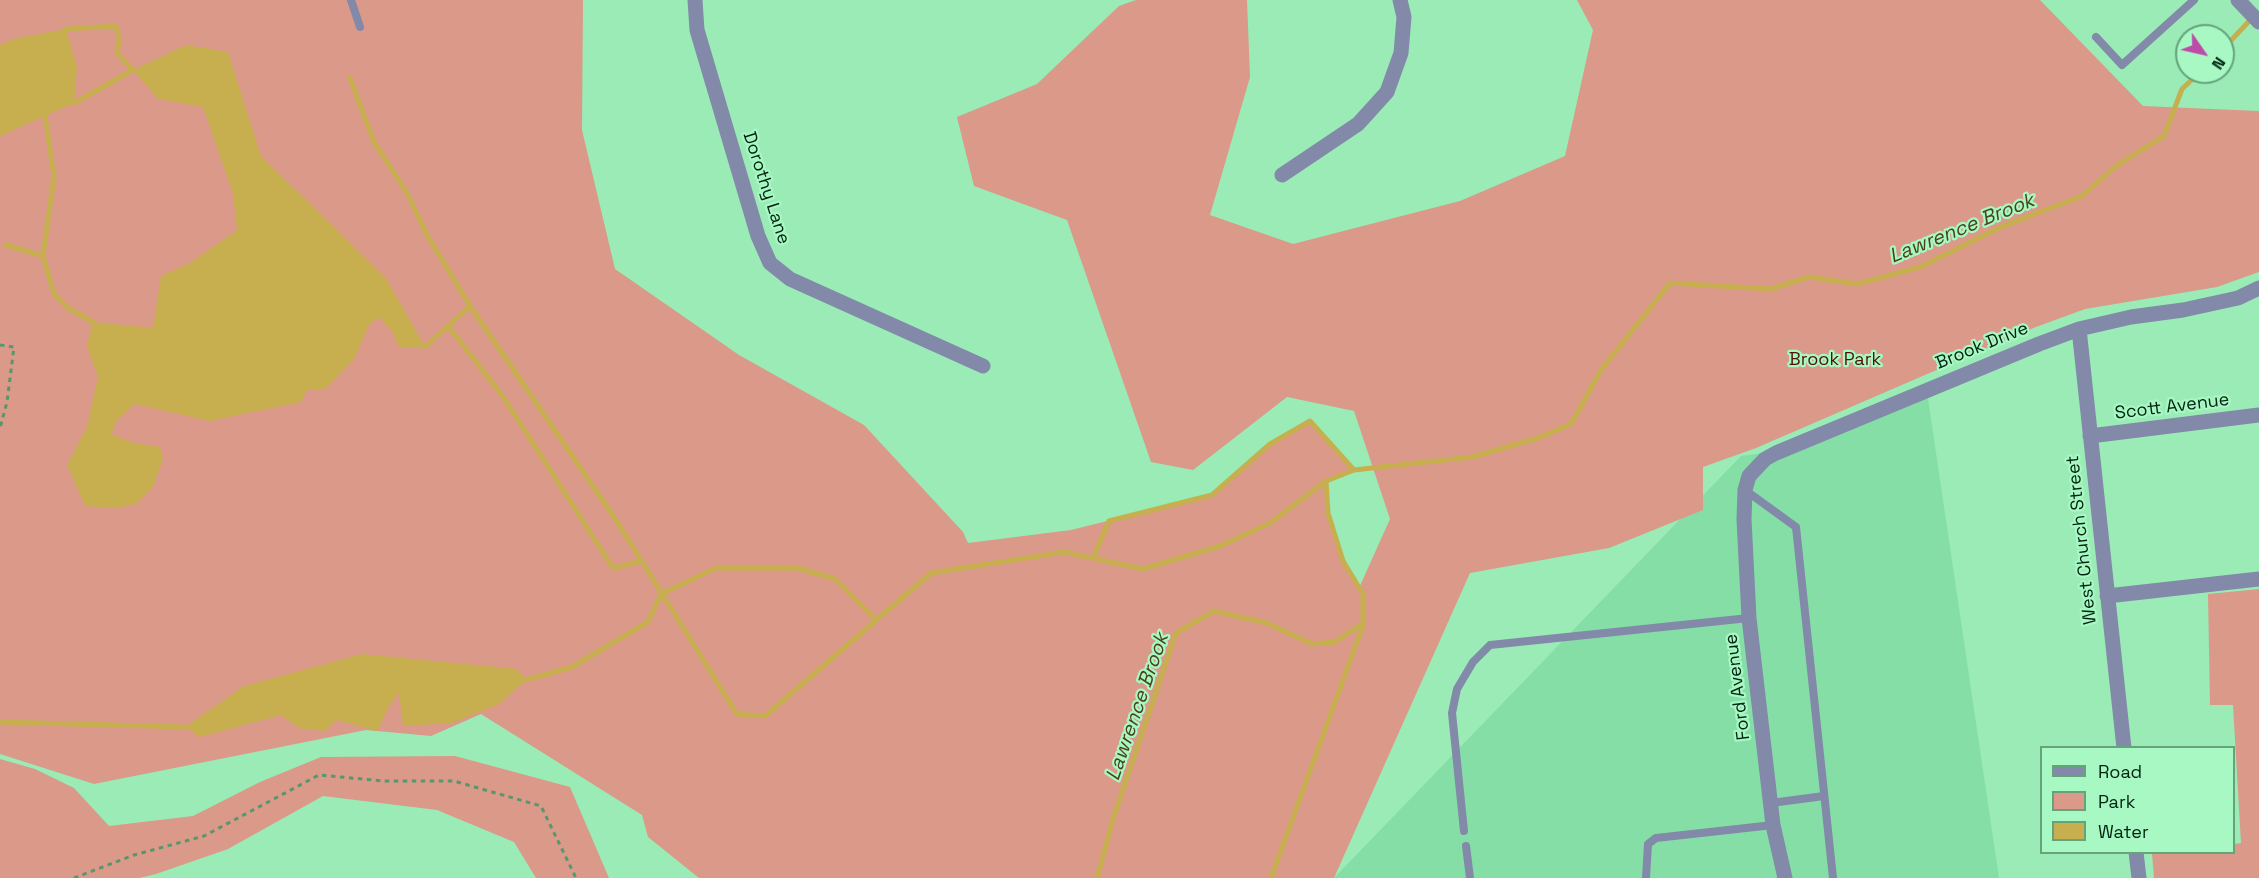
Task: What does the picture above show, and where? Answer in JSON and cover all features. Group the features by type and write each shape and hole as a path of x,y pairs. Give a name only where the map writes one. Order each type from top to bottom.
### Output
{"street":[{"name":"Dorothy Lane","path":"695,0 697,30 758,236 770,263 790,279 983,366"},
{"path":"1282,176 1358,124 1387,92 1401,53 1404,17 1400,0"},
{"path":"2238,0 2259,22"},
{"name":"Brook Drive","path":"1745,490 1749,476 1765,459 1776,453 2079,329 2238,298 2259,288"},
{"name":"West Church Street","path":"2079,329 2124,746"},
{"name":"Scott Avenue","path":"2090,436 2259,415"},
{"name":"Ford Avenue","path":"1745,490 1749,618 1773,825 1785,878"},
{"path":"2108,596 2259,579"},
{"path":"2136,854 2139,878"}],"lane":[{"path":"351,0 360,27"},
{"path":"2096,37 2121,65 2194,0"},
{"path":"1745,490 1796,527 1833,878"},
{"path":"1464,831 1452,713 1457,689 1473,662 1490,645 1749,618"},
{"path":"1771,803 1824,796"},
{"path":"1646,878 1648,844 1656,838 1773,825"},
{"path":"1466,846 1470,878"}],"path":[{"path":"0,345 14,347 7,402 0,428"},
{"path":"74,878 134,855 204,836 319,775 384,781 454,782 541,806 576,878"}],"shaded area":[{"path":"1926,385 1999,878 1334,878 1741,456 1771,452"}],"green space":[{"name":"Brook Park","path":"0,0 583,0 582,130 615,269 739,355 864,425 963,532 968,543 1071,530 1212,495 1270,444 1310,421 1354,470 1326,482 1328,513 1343,561 1359,588 1390,519 1354,411 1287,397 1193,470 1151,462 1067,220 974,186 957,117 1037,84 1119,6 1136,0 1247,0 1250,77 1210,215 1293,244 1460,201 1565,156 1593,30 1577,0 2040,0 2143,106 2259,111 2259,272 2217,287 2085,309 2036,327 1756,448 1703,467 1703,510 1609,548 1470,573 1334,878 699,878 648,837 642,815 481,714 431,736 366,730 94,784 0,754"},
{"path":"2259,589 2259,878 2154,878 2152,854 2235,854 2235,844 2241,843 2233,705 2210,705 2208,594"},
{"path":"455,756 570,787 609,878 536,878 514,842 437,810 323,796 228,849 156,874 139,878 0,878 0,759 35,769 74,788 109,826 193,816 260,782 321,757"}],"water":[{"path":"66,29 77,67 74,103 0,136 0,45 13,39"},
{"path":"186,45 228,52 261,156 386,278 425,347 399,347 392,331 379,317 369,325 354,359 324,390 307,390 301,402 209,421 135,404 117,420 111,434 134,443 160,447 163,459 153,487 136,504 116,508 85,506 67,465 87,427 98,377 87,346 93,322 153,328 161,276 190,263 237,230 233,194 203,107 158,99 133,70"},
{"path":"362,654 517,669 526,680 499,704 452,723 403,726 399,693 377,731 336,720 325,731 299,728 281,715 200,737 185,727 244,686"}],"waterway":[{"name":"Lawrence Brook","path":"2235,36 2253,17"},
{"path":"66,29 116,26 119,40 117,53 133,70 74,103"},
{"path":"350,78 374,142 407,193 427,235 470,306 616,520 737,714 765,716 931,573 1064,552 1143,569 1220,546 1270,523 1326,481"},
{"name":"Lawrence Brook","path":"1097,878 1113,819 1176,633 1214,611 1267,623 1312,644 1335,642 1363,623 1363,594 1343,561 1328,513 1326,481 1354,470 1472,457 1538,438 1571,424 1601,370 1670,283 1770,289 1809,277 1857,284 1920,267 2001,227 2082,196 2116,166 2164,136 2182,89 2187,84"},
{"path":"43,256 54,176 45,115"},
{"path":"6,245 43,256 54,294 68,308 93,322"},
{"path":"425,347 470,306"},
{"path":"448,326 502,395 613,568 641,561"},
{"path":"1093,558 1109,521 1212,495 1270,444 1310,421 1354,470"},
{"path":"526,680 572,667 648,622 661,594 716,568 798,568 835,579 876,620"},
{"path":"1271,878 1363,625"},
{"path":"0,722 185,727"}]}
